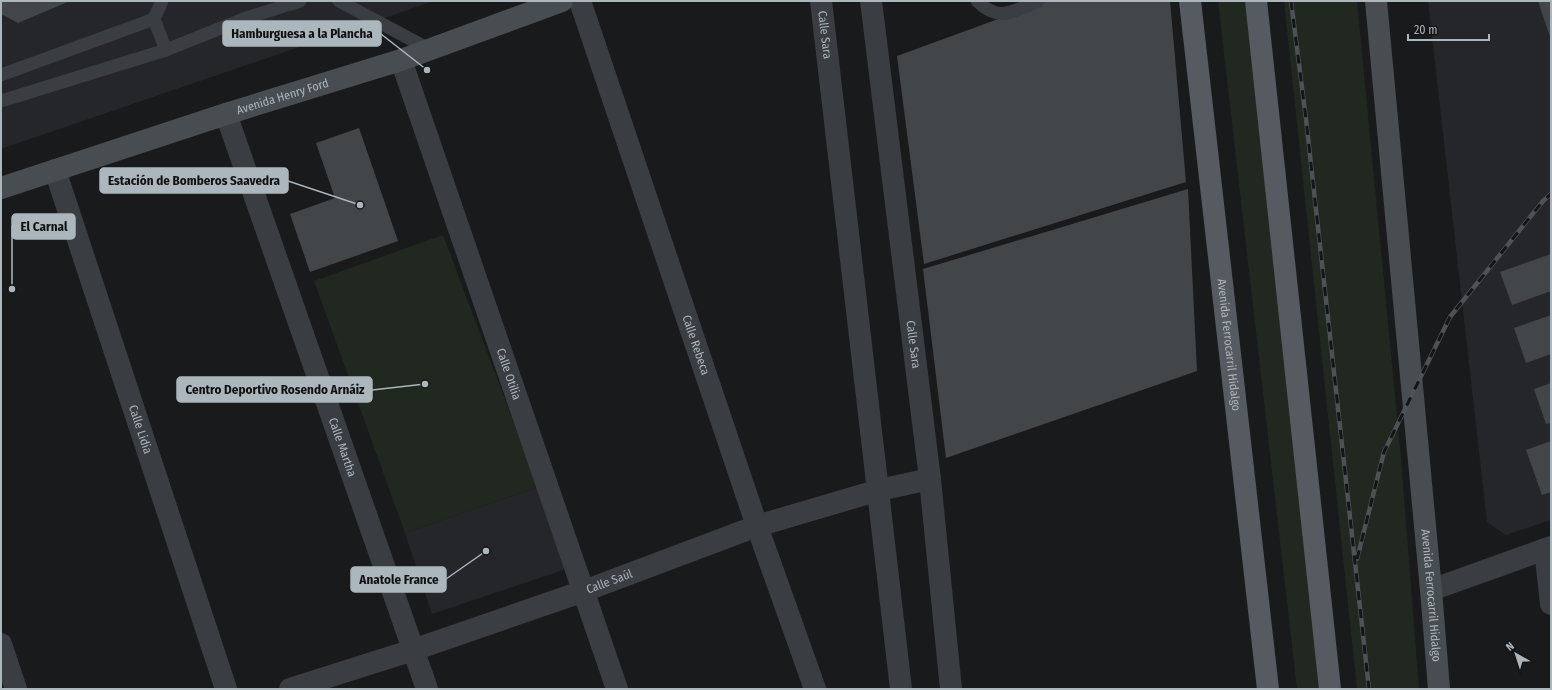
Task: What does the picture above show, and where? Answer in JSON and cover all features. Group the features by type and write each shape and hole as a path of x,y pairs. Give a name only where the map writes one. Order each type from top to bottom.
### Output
{"main road":[{"name":"Avenida Ferrocarril Hidalgo","path":"1190,1 1268,689"},
{"path":"1256,1 1330,689"}],"street":[{"name":"Avenida Henry Ford","path":"1,188 226,114 401,60 542,5 562,1"},
{"name":"Calle Rebeca","path":"580,1 757,526 815,689"},
{"name":"Calle Sara","path":"822,1 901,689"},
{"name":"Calle Sara","path":"871,1 930,479 951,689"},
{"name":"Avenida Ferrocarril Hidalgo","path":"1376,1 1439,689"},
{"name":"Calle Otilia","path":"401,60 617,689"},
{"name":"Calle Martha","path":"226,114 426,689"},
{"name":"Calle Lidia","path":"55,170 226,689"},
{"name":"Calle Saúl","path":"290,689 413,650 584,592 757,526 878,490 930,479"},
{"path":"1431,590 1548,548 1551,604"},
{"path":"1,644 16,689"}],"lane":[{"path":"162,1 154,19 166,50"},
{"path":"1,101 166,50 246,18 300,1"},
{"path":"339,1 429,49"},
{"path":"977,1 985,9 992,12 1006,14 1038,1"},
{"path":"1,75 154,19"}],"shaded area":[{"path":"1,1 434,1 1,149"},
{"path":"1218,1 1245,1 1321,689 1297,689"},
{"path":"1284,1 1357,1 1401,458 1419,689 1357,689"},
{"path":"1428,1 1551,1 1551,520 1506,535 1487,522"},
{"path":"443,235 538,487 405,533 314,281"},
{"path":"538,487 566,569 432,614 405,533"}],"building":[{"path":"1,1 70,1 18,23 1,14"},
{"path":"1047,1 1170,1 1186,182 924,264 897,56"},
{"path":"1538,1 1551,1 1551,40"},
{"path":"359,128 398,241 310,272 290,214 335,198 316,143"},
{"path":"1188,189 1197,371 946,458 923,269"},
{"path":"1551,254 1551,291 1512,305 1500,272"},
{"path":"1551,315 1551,354 1526,363 1514,328"},
{"path":"1551,383 1551,423 1546,424 1534,389"},
{"path":"1551,441 1551,492 1542,495 1526,450"}],"railway":[{"path":"1291,1 1306,119 1369,689"},
{"path":"1357,559 1384,452 1450,317 1543,201 1551,194"}],"place":[{"name":"Hamburguesa a la Plancha","path":"427,70"},
{"name":"Estación de Bomberos Saavedra","path":"360,205"},
{"name":"El Carnal","path":"12,289"},
{"name":"Centro Deportivo Rosendo Arnáiz","path":"425,384"},
{"name":"Anatole France","path":"486,551"}]}
